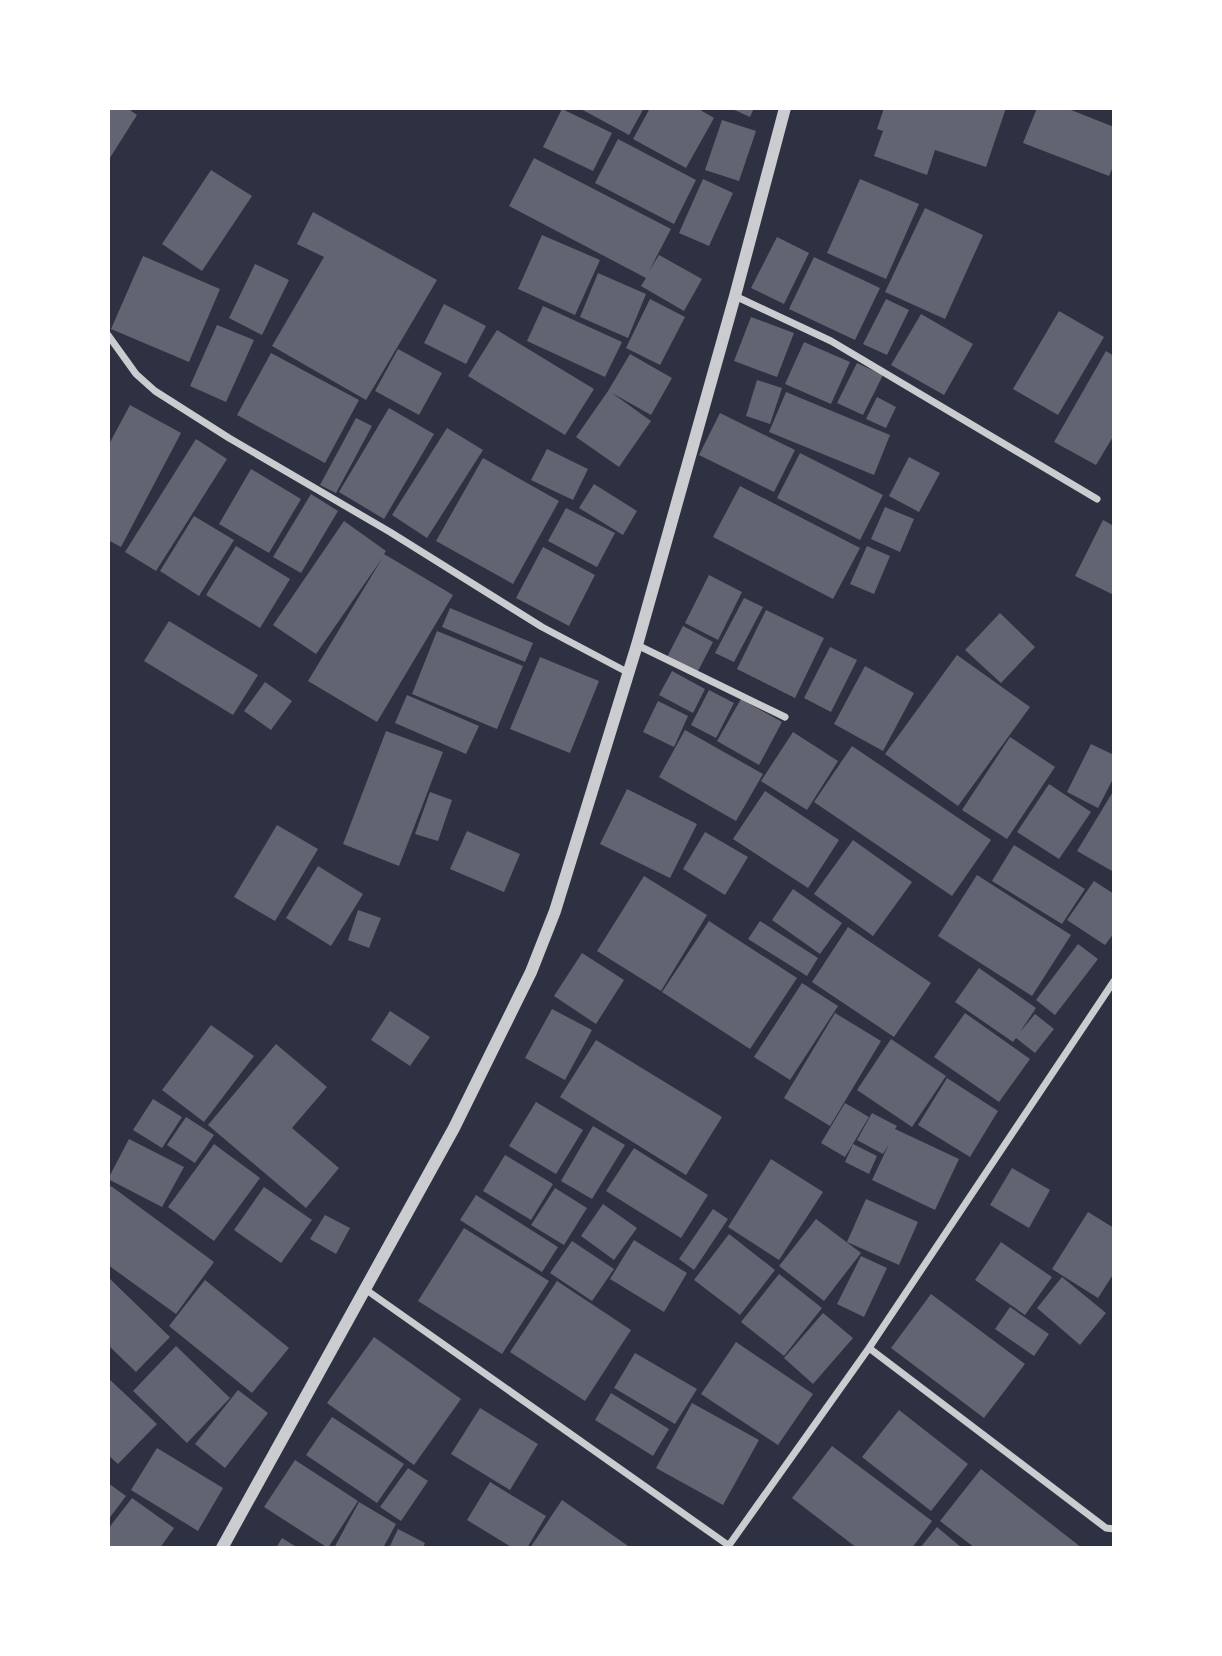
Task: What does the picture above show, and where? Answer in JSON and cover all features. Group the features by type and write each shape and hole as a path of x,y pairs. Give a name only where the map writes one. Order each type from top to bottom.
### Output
{"street":[{"path":"222,1548 454,1128 531,972 559,898 637,645 785,108"},
{"path":"735,296 831,341 1097,499"},
{"path":"108,335 136,374 155,391 542,626 627,672"},
{"path":"637,645 785,718"},
{"path":"365,1289 728,1546 869,1348 1114,981"},
{"path":"869,1348 1095,1520 1106,1528 1114,1529"}],"building":[{"path":"108,108 127,108 137,115 108,161"},
{"path":"579,108 644,108 629,135"},
{"path":"650,108 697,108 714,118 686,168 633,139"},
{"path":"730,108 754,108 750,117"},
{"path":"884,108 1006,108 986,167 935,150 927,175 874,156 883,131 877,129"},
{"path":"1037,108 1066,108 1114,127 1114,164 1109,176 1023,143"},
{"path":"562,109 612,133 593,171 543,147"},
{"path":"722,120 756,131 739,181 705,170"},
{"path":"618,139 696,180 674,224 595,183"},
{"path":"534,158 671,229 649,271 659,255 702,279 684,311 641,286 646,278 509,206"},
{"path":"211,170 252,196 202,271 162,244"},
{"path":"703,179 733,193 709,246 679,233"},
{"path":"860,179 919,204 886,279 827,253"},
{"path":"925,208 983,235 945,319 885,292"},
{"path":"313,212 437,280 366,400 272,346 324,257 297,244"},
{"path":"542,235 600,260 575,315 518,289"},
{"path":"777,237 809,253 784,304 751,288"},
{"path":"143,256 220,289 189,362 111,329"},
{"path":"814,257 880,288 855,340 789,309"},
{"path":"255,264 289,280 262,335 229,318"},
{"path":"598,273 646,294 628,338 580,317"},
{"path":"650,299 685,317 660,365 626,348"},
{"path":"886,299 909,310 887,355 863,344"},
{"path":"444,304 486,326 466,364 424,343"},
{"path":"543,306 622,342 605,377 527,341"},
{"path":"1059,311 1104,337 1058,415 1013,389"},
{"path":"921,314 973,344 944,395 891,365"},
{"path":"751,317 794,333 777,377 734,361"},
{"path":"217,325 254,340 226,402 190,386"},
{"path":"497,330 594,389 565,435 468,376"},
{"path":"804,342 850,362 831,404 785,384"},
{"path":"398,349 442,373 419,415 375,391"},
{"path":"1106,351 1114,356 1114,435 1096,465 1054,442"},
{"path":"271,353 359,400 325,463 237,415"},
{"path":"630,354 672,378 651,415 612,393 651,421 619,467 576,437"},
{"path":"857,363 883,375 863,415 837,403"},
{"path":"757,380 782,388 770,424 746,416"},
{"path":"786,392 890,435 874,475 769,432"},
{"path":"877,397 896,407 886,428 866,419"},
{"path":"130,405 181,433 121,547 108,540 108,446"},
{"path":"389,408 434,434 384,519 339,492"},
{"path":"720,413 795,450 774,492 699,455"},
{"path":"356,418 372,426 336,493 320,485"},
{"path":"447,428 483,450 427,538 392,515"},
{"path":"196,439 227,459 156,571 125,552"},
{"path":"547,449 588,469 573,500 531,480"},
{"path":"800,453 883,495 860,540 777,498"},
{"path":"909,457 940,473 919,512 889,496"},
{"path":"483,458 559,501 513,584 436,541"},
{"path":"251,469 301,499 269,553 219,524"},
{"path":"594,484 637,511 623,535 579,508"},
{"path":"740,486 860,548 833,599 713,537"},
{"path":"311,494 338,511 301,573 273,557"},
{"path":"885,507 914,519 900,552 871,539"},
{"path":"566,508 615,533 597,567 548,541"},
{"path":"194,516 234,540 199,596 160,571"},
{"path":"1103,520 1114,526 1114,595 1075,576"},
{"path":"344,521 386,551 384,554 453,595 377,722 308,681 383,557 316,654 273,625"},
{"path":"236,546 290,579 260,628 206,595"},
{"path":"867,546 890,556 874,594 850,584"},
{"path":"543,547 595,575 569,626 516,598"},
{"path":"709,575 742,592 718,640 685,623"},
{"path":"744,598 763,607 734,662 715,653"},
{"path":"450,608 533,643 525,662 442,627"},
{"path":"766,610 824,638 795,698 737,669"},
{"path":"1000,613 1035,647 1001,683 965,650"},
{"path":"169,621 258,675 233,715 144,661"},
{"path":"683,626 713,642 697,673 666,659"},
{"path":"437,631 523,666 497,729 412,694"},
{"path":"830,647 857,660 831,712 804,698"},
{"path":"957,655 1030,707 958,806 885,754"},
{"path":"540,657 599,681 570,753 510,729"},
{"path":"865,666 914,693 883,751 834,724"},
{"path":"672,671 705,689 693,713 659,695"},
{"path":"265,682 292,701 271,730 244,711"},
{"path":"709,690 734,703 716,738 691,725"},
{"path":"407,695 479,726 466,754 395,723"},
{"path":"741,699 782,722 759,765 717,741"},
{"path":"658,701 688,716 674,747 643,732"},
{"path":"685,730 763,774 736,821 659,777"},
{"path":"386,731 443,752 399,866 343,844"},
{"path":"793,732 838,761 807,810 761,781"},
{"path":"1010,737 1055,767 1007,839 962,810"},
{"path":"1091,744 1114,755 1114,777 1098,808 1067,792"},
{"path":"852,746 991,840 952,896 814,802"},
{"path":"1049,784 1091,812 1059,859 1017,832"},
{"path":"627,789 697,824 670,878 600,844"},
{"path":"1114,790 1114,872 1077,851"},
{"path":"765,791 839,840 808,888 733,839"},
{"path":"430,792 452,800 438,841 415,834"},
{"path":"277,825 318,849 275,921 234,897"},
{"path":"467,831 520,854 504,892 450,869"},
{"path":"705,832 748,857 725,895 683,869"},
{"path":"853,840 912,882 873,936 814,894"},
{"path":"1014,845 1085,889 1062,924 992,881"},
{"path":"318,866 363,894 331,946 286,918"},
{"path":"977,875 1071,935 1032,996 938,936"},
{"path":"644,876 707,915 661,991 597,951"},
{"path":"1094,881 1114,894 1114,933 1105,945 1067,920"},
{"path":"793,889 842,923 820,954 772,920"},
{"path":"358,910 381,918 369,948 348,940"},
{"path":"709,921 797,978 750,1049 662,992"},
{"path":"760,921 818,958 807,976 748,939"},
{"path":"848,927 931,983 894,1037 812,982"},
{"path":"1078,944 1098,959 1055,1015 1036,1000"},
{"path":"582,953 624,980 596,1024 554,996"},
{"path":"979,968 1036,1008 1020,1032 1035,1014 1054,1029 1035,1053 1016,1038 1013,1042 955,1002"},
{"path":"802,983 838,1006 790,1080 754,1057"},
{"path":"552,1009 592,1030 565,1080 525,1058"},
{"path":"390,1011 430,1037 410,1066 371,1040"},
{"path":"835,1013 881,1041 830,1126 784,1098"},
{"path":"965,1013 1030,1059 999,1102 934,1057"},
{"path":"211,1025 254,1056 204,1122 162,1090"},
{"path":"891,1039 946,1076 912,1127 857,1090"},
{"path":"596,1040 722,1117 686,1175 560,1097"},
{"path":"276,1044 327,1087 292,1128 339,1168 306,1208 208,1125"},
{"path":"947,1078 998,1111 970,1157 918,1125"},
{"path":"153,1099 182,1117 162,1148 133,1130"},
{"path":"536,1102 583,1130 556,1174 509,1146"},
{"path":"845,1103 869,1117 845,1157 821,1143"},
{"path":"872,1113 897,1126 895,1129 959,1159 935,1210 872,1180 889,1144 883,1154 857,1140"},
{"path":"186,1117 214,1135 195,1163 167,1145"},
{"path":"593,1126 625,1145 592,1199 561,1181"},
{"path":"129,1139 184,1167 162,1207 108,1179"},
{"path":"214,1144 260,1178 214,1241 168,1207"},
{"path":"853,1144 877,1156 869,1174 845,1162"},
{"path":"634,1148 708,1195 681,1238 606,1191"},
{"path":"505,1155 553,1184 531,1220 483,1191"},
{"path":"771,1159 823,1192 779,1260 728,1227"},
{"path":"1012,1168 1050,1190 1029,1228 990,1205"},
{"path":"111,1186 214,1262 176,1314 108,1265 108,1189"},
{"path":"264,1187 312,1220 281,1263 234,1230"},
{"path":"555,1188 587,1208 564,1245 531,1225"},
{"path":"476,1195 558,1247 542,1272 460,1220"},
{"path":"866,1199 918,1222 899,1265 847,1242"},
{"path":"603,1204 637,1228 614,1260 581,1236"},
{"path":"713,1209 728,1219 694,1270 679,1259"},
{"path":"1088,1212 1114,1228 1114,1273 1098,1298 1052,1269"},
{"path":"325,1215 350,1228 336,1254 310,1239"},
{"path":"816,1219 861,1253 824,1301 779,1266"},
{"path":"464,1228 549,1281 502,1354 418,1301"},
{"path":"729,1234 775,1270 740,1315 694,1280"},
{"path":"634,1240 687,1273 664,1312 610,1279"},
{"path":"572,1241 614,1269 592,1301 550,1273"},
{"path":"1001,1242 1052,1277 1025,1315 975,1280"},
{"path":"861,1256 887,1268 864,1317 837,1304"},
{"path":"779,1274 822,1308 784,1356 741,1322"},
{"path":"108,1277 170,1337 136,1372 108,1345"},
{"path":"1062,1277 1106,1313 1080,1345 1037,1308"},
{"path":"205,1280 289,1348 252,1393 169,1326"},
{"path":"557,1281 631,1330 585,1401 510,1352"},
{"path":"931,1294 1025,1364 984,1418 891,1348"},
{"path":"1010,1307 1049,1334 1034,1356 995,1329"},
{"path":"823,1313 853,1338 813,1384 784,1358"},
{"path":"374,1337 461,1399 414,1465 327,1403"},
{"path":"736,1342 813,1394 778,1445 701,1394"},
{"path":"176,1346 230,1398 187,1443 133,1391"},
{"path":"635,1353 697,1389 675,1424 614,1388"},
{"path":"108,1378 157,1424 118,1464 108,1455"},
{"path":"238,1390 268,1413 225,1468 195,1444"},
{"path":"611,1393 669,1429 653,1456 595,1420"},
{"path":"692,1403 759,1440 723,1505 656,1468"},
{"path":"480,1408 538,1444 510,1490 451,1454"},
{"path":"899,1410 968,1464 931,1511 862,1457"},
{"path":"332,1417 404,1464 377,1503 306,1455"},
{"path":"832,1446 932,1521 912,1548 857,1548 792,1498"},
{"path":"157,1448 223,1488 198,1531 131,1490"},
{"path":"295,1460 358,1501 328,1548 264,1507"},
{"path":"408,1468 428,1481 401,1521 380,1507"},
{"path":"981,1469 1082,1548 975,1548 940,1521"},
{"path":"490,1482 546,1516 527,1548 513,1548 467,1520"},
{"path":"108,1483 126,1496 108,1520"},
{"path":"132,1498 174,1528 160,1548 108,1548 108,1529"},
{"path":"562,1500 631,1548 530,1548"},
{"path":"359,1502 396,1524 383,1548 334,1548"},
{"path":"937,1527 962,1548 920,1548"},
{"path":"398,1529 425,1543 423,1548 389,1548"},
{"path":"282,1538 298,1548 276,1548"}]}
